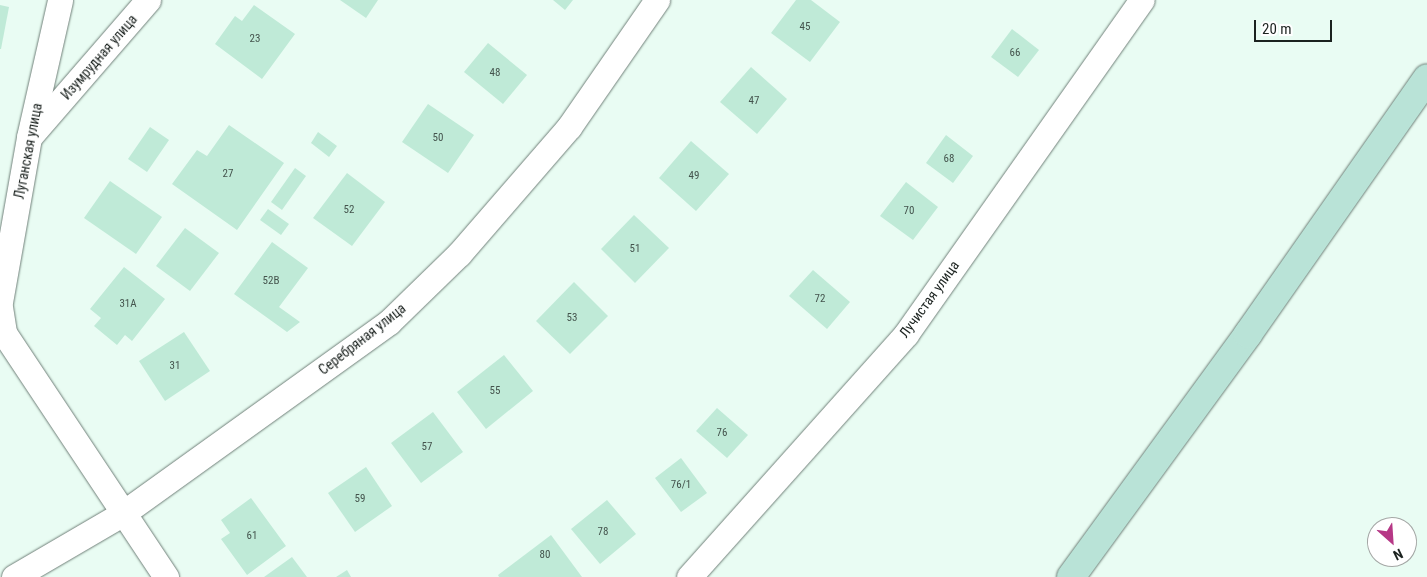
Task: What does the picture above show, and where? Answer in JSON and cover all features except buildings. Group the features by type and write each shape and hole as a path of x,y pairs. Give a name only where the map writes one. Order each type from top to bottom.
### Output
{"main road":[{"path":"1071,577 1248,334 1427,78"}],"street":[{"name":"Луганская улица","path":"0,302 30,137 60,0"},
{"name":"Изумрудная улица","path":"30,137 148,0"},
{"name":"Серебряная улица","path":"14,577 122,514 389,322 460,254 569,127 657,0"},
{"name":"Лучистая улица","path":"689,577 906,334 1142,0"},
{"path":"0,307 2,334 166,577"}]}
